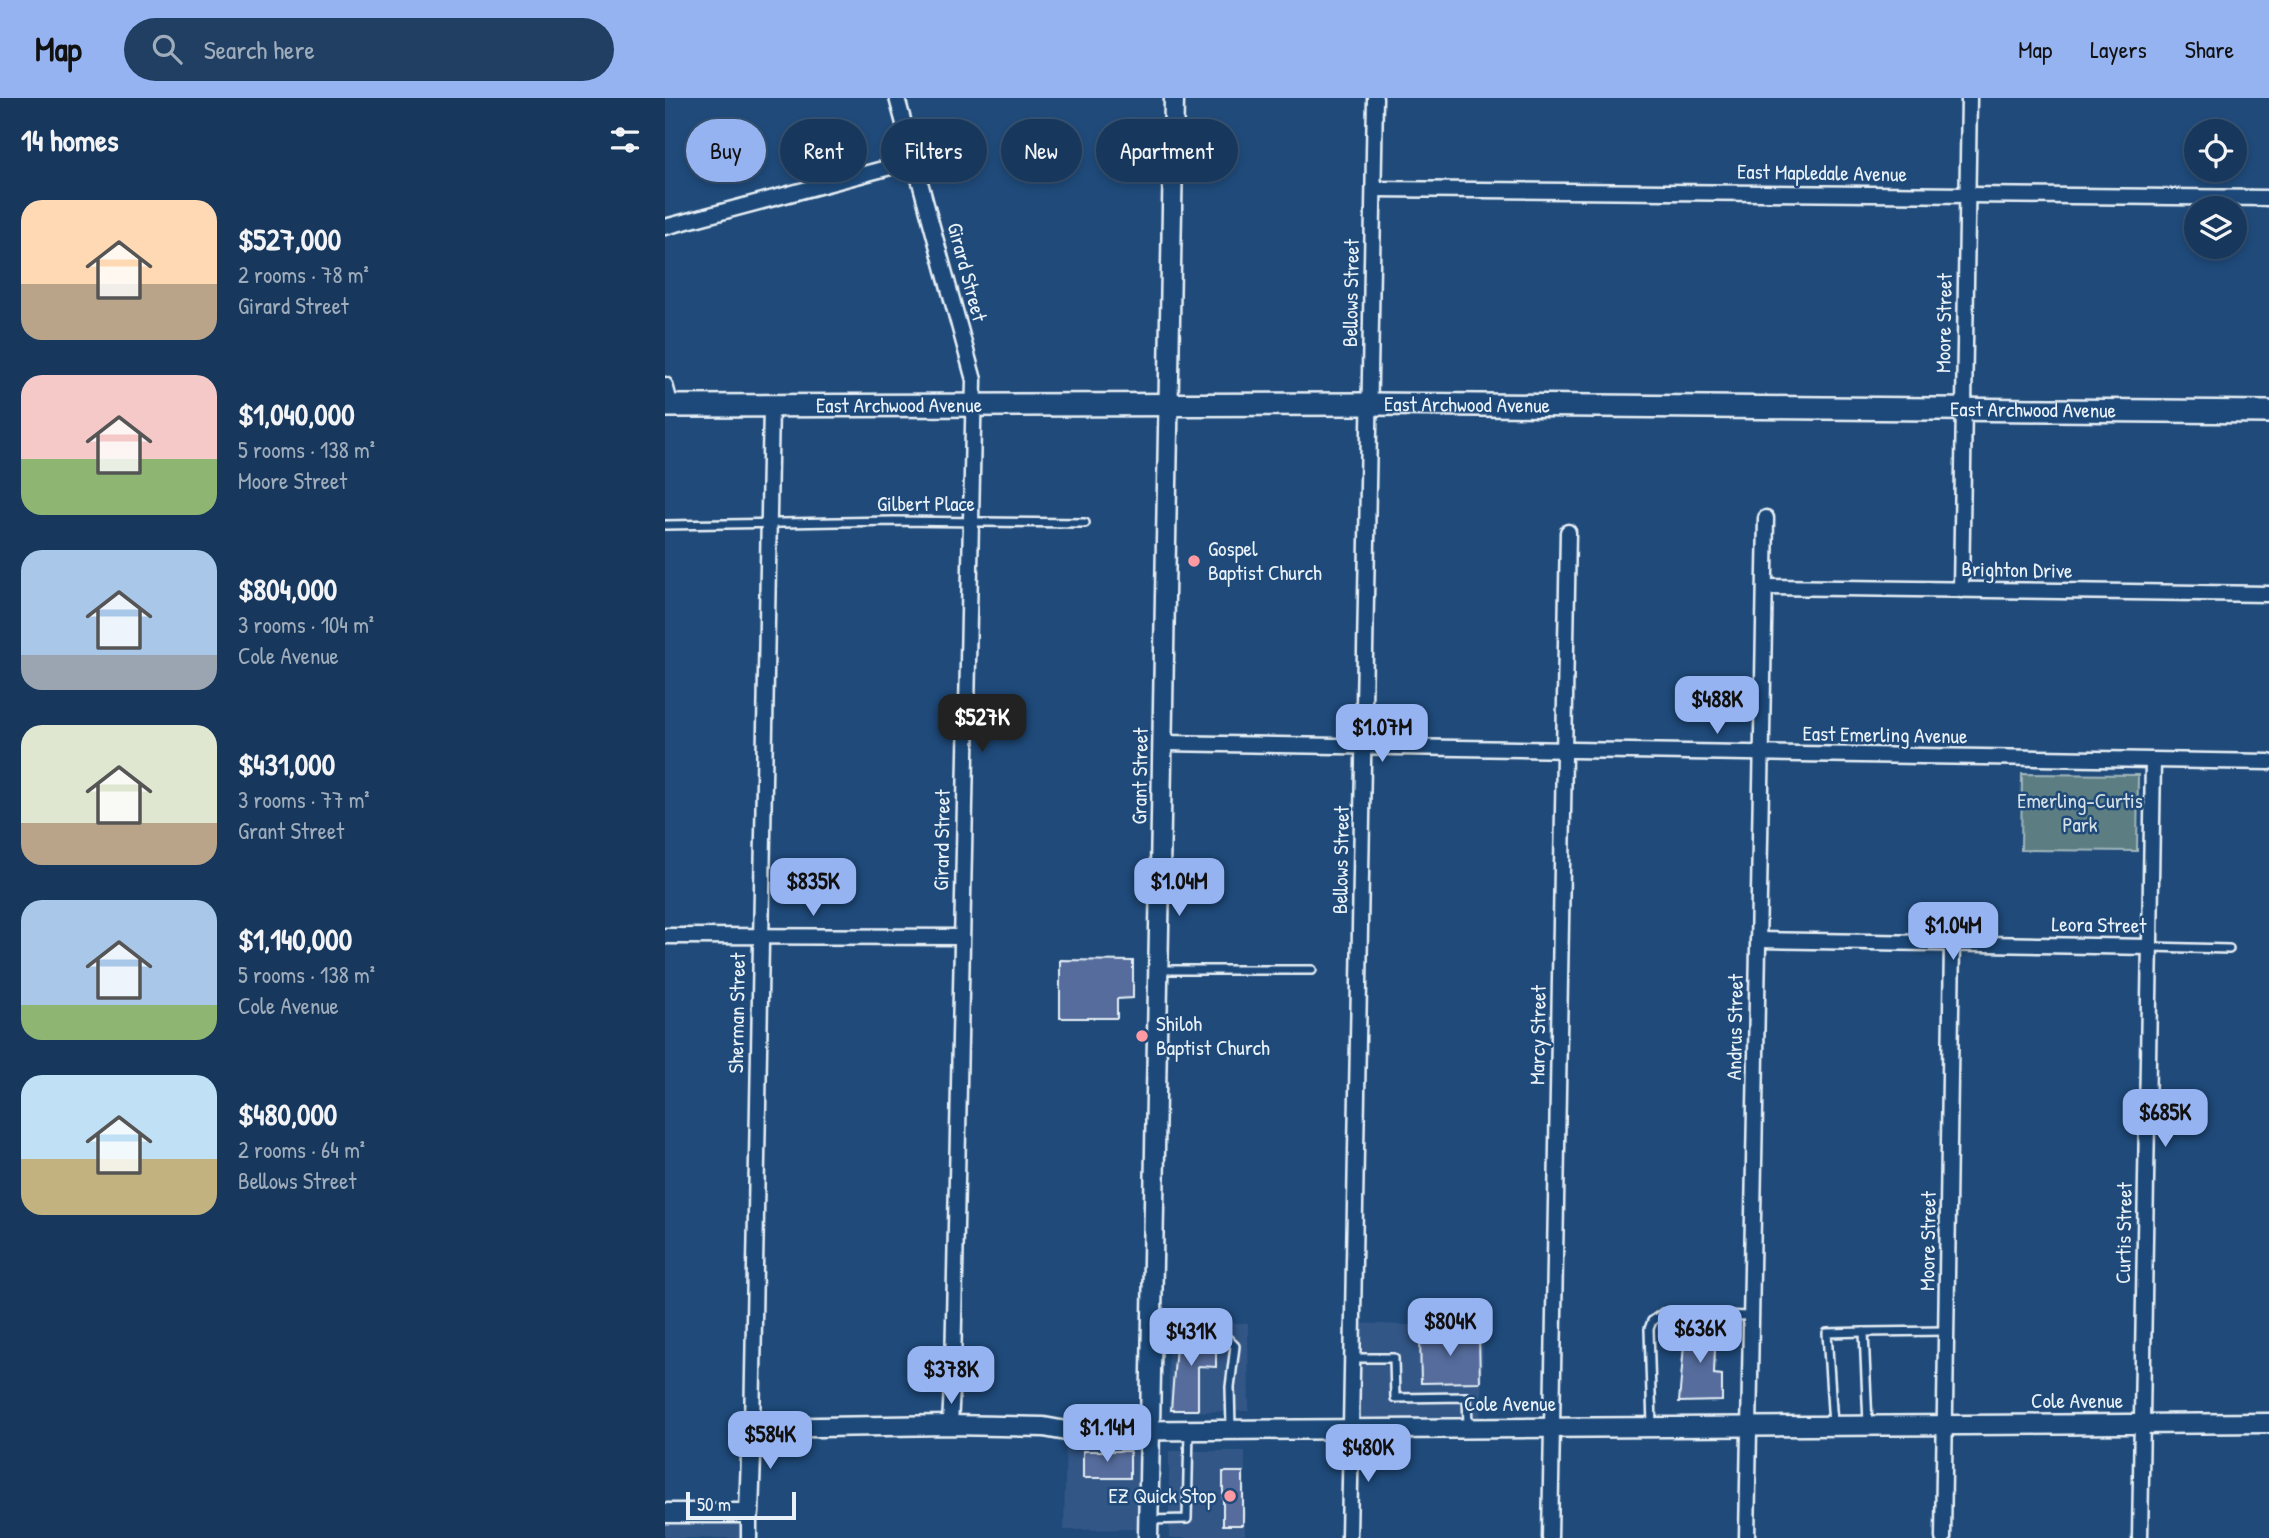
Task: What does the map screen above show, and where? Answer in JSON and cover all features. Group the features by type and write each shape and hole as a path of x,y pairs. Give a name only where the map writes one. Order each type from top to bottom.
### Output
{"main road":[{"name":"East Archwood Avenue","path":"667,399 771,405 1370,404 2269,412"}],"street":[{"name":"Girard Street","path":"897,98 902,119"},
{"name":"Grant Street","path":"1148,1529 1174,98"},
{"name":"Bellows Street","path":"1349,1538 1375,98"},
{"name":"Moore Street","path":"1962,590 1969,98"},
{"path":"665,227 881,170"},
{"name":"Girard Street","path":"919,182 974,380 954,1354 950,1425"},
{"name":"East Mapledale Avenue","path":"1374,189 2269,198"},
{"name":"Sherman Street","path":"749,1538 771,405"},
{"name":"Andrus Street","path":"1747,1538 1749,1316 1766,517"},
{"name":"Marcy Street","path":"1550,1538 1568,532"},
{"name":"Brighton Drive","path":"1765,587 2269,594"},
{"name":"East Emerling Avenue","path":"1164,743 2269,762"},
{"name":"Curtis Street","path":"2140,1538 2153,761"},
{"path":"665,936 961,937"},
{"name":"Leora Street","path":"1758,940 2150,947"},
{"name":"Moore Street","path":"1943,1538 1952,945"},
{"name":"Cole Avenue","path":"752,1428 950,1425 1044,1427 1066,1431 2269,1423"},
{"path":"665,1513 749,1513"}],"lane":[{"name":"Gilbert Place","path":"665,525 1085,523"},
{"name":"Leora Street","path":"2150,947 2229,949"},
{"path":"1159,970 1312,970"},
{"path":"1653,1426 1649,1329 1653,1321 1663,1313 1749,1316"},
{"path":"1833,1426 1827,1333 1947,1331"},
{"path":"1864,1332 1868,1425"},
{"path":"1152,1339 1176,1339"},
{"path":"1216,1339 1228,1339 1235,1346 1230,1387 1231,1429"},
{"path":"1353,1358 1394,1358 1395,1398 1467,1397 1468,1427"},
{"path":"1148,1529 1187,1519 1188,1429"}],"shaded area":[{"path":"1248,1323 1249,1411 1169,1412 1168,1324"},
{"path":"1354,1323 1484,1328 1480,1427 1351,1429"},
{"path":"1150,1430 1148,1529 1064,1530 1066,1431"},
{"path":"1169,1451 1245,1451 1245,1538 1169,1538"},
{"path":"665,1513 749,1513 749,1538 665,1538"}],"green space":[{"name":"Emerling-Curtis Park","path":"2022,774 2138,775 2137,851 2021,850"}],"building":[{"name":"Shiloh Baptist Church","path":"1060,960 1133,961 1133,998 1117,999 1117,1018 1060,1018"},
{"path":"1686,1322 1716,1323 1714,1374 1722,1375 1722,1401 1679,1402"},
{"path":"1177,1333 1214,1333 1210,1340 1216,1345 1216,1367 1198,1366 1198,1410 1171,1410 1176,1345 1182,1340"},
{"path":"1479,1334 1480,1382 1421,1383 1420,1335"},
{"path":"1083,1451 1130,1451 1130,1478 1083,1478"},
{"path":"1223,1472 1243,1472 1243,1525 1223,1525"}],"place":[{"name":"Gospel Baptist Church","path":"1194,561"},
{"name":"Shiloh Baptist Church","path":"1142,1036"},
{"name":"EZ Quick Stop","path":"1230,1496"}]}
